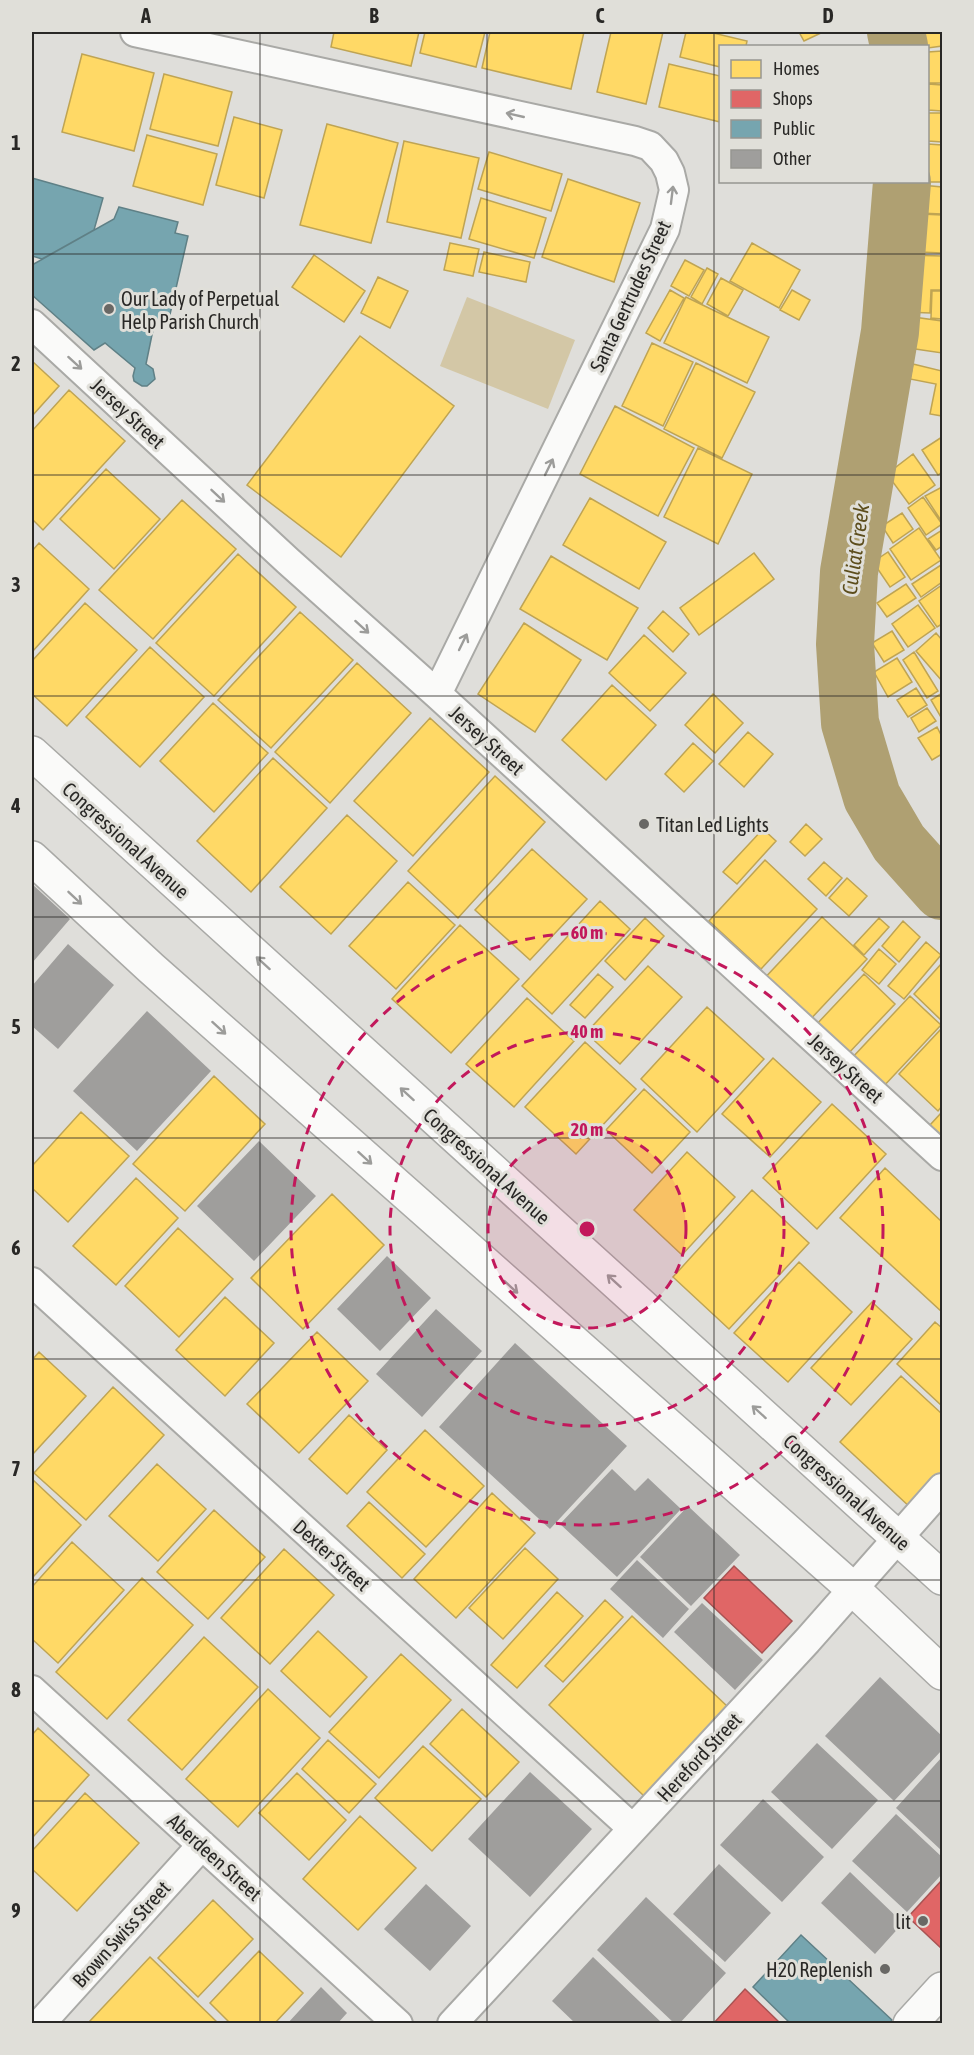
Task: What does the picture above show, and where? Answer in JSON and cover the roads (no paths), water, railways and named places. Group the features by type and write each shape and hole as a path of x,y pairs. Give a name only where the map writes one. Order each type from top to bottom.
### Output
{"main road":[{"name":"Congressional Avenue","path":"32,753 942,1578"},
{"path":"32,858 151,968 853,1589 942,1673"},
{"path":"910,2024 942,1989"}],"street":[{"name":"Santa Gertrudes Street","path":"135,32 635,141 650,146 664,161 670,173 674,190 665,229 437,694"},
{"name":"Jersey Street","path":"32,324 288,561 437,694 942,1156"},
{"name":"Dexter Street","path":"32,1282 632,1828"},
{"name":"Hereford Street","path":"452,2024 853,1589 942,1488"},
{"name":"Aberdeen Street","path":"32,1690 398,2024"},
{"name":"Brown Swiss Street","path":"40,2024 202,1845"}],"waterway":[{"name":"Culiat Creek","path":"896,32 899,45"},
{"name":"Culiat Creek","path":"902,183 890,332 849,572 845,644 850,723 872,797 899,843 942,891"}],"place":[{"name":"Our Lady of Perpetual Help Parish Church","path":"109,309"},
{"name":"Titan Led Lights","path":"644,824"},
{"name":"lit","path":"923,1921"},
{"name":"H20 Replenish","path":"885,1969"}]}
